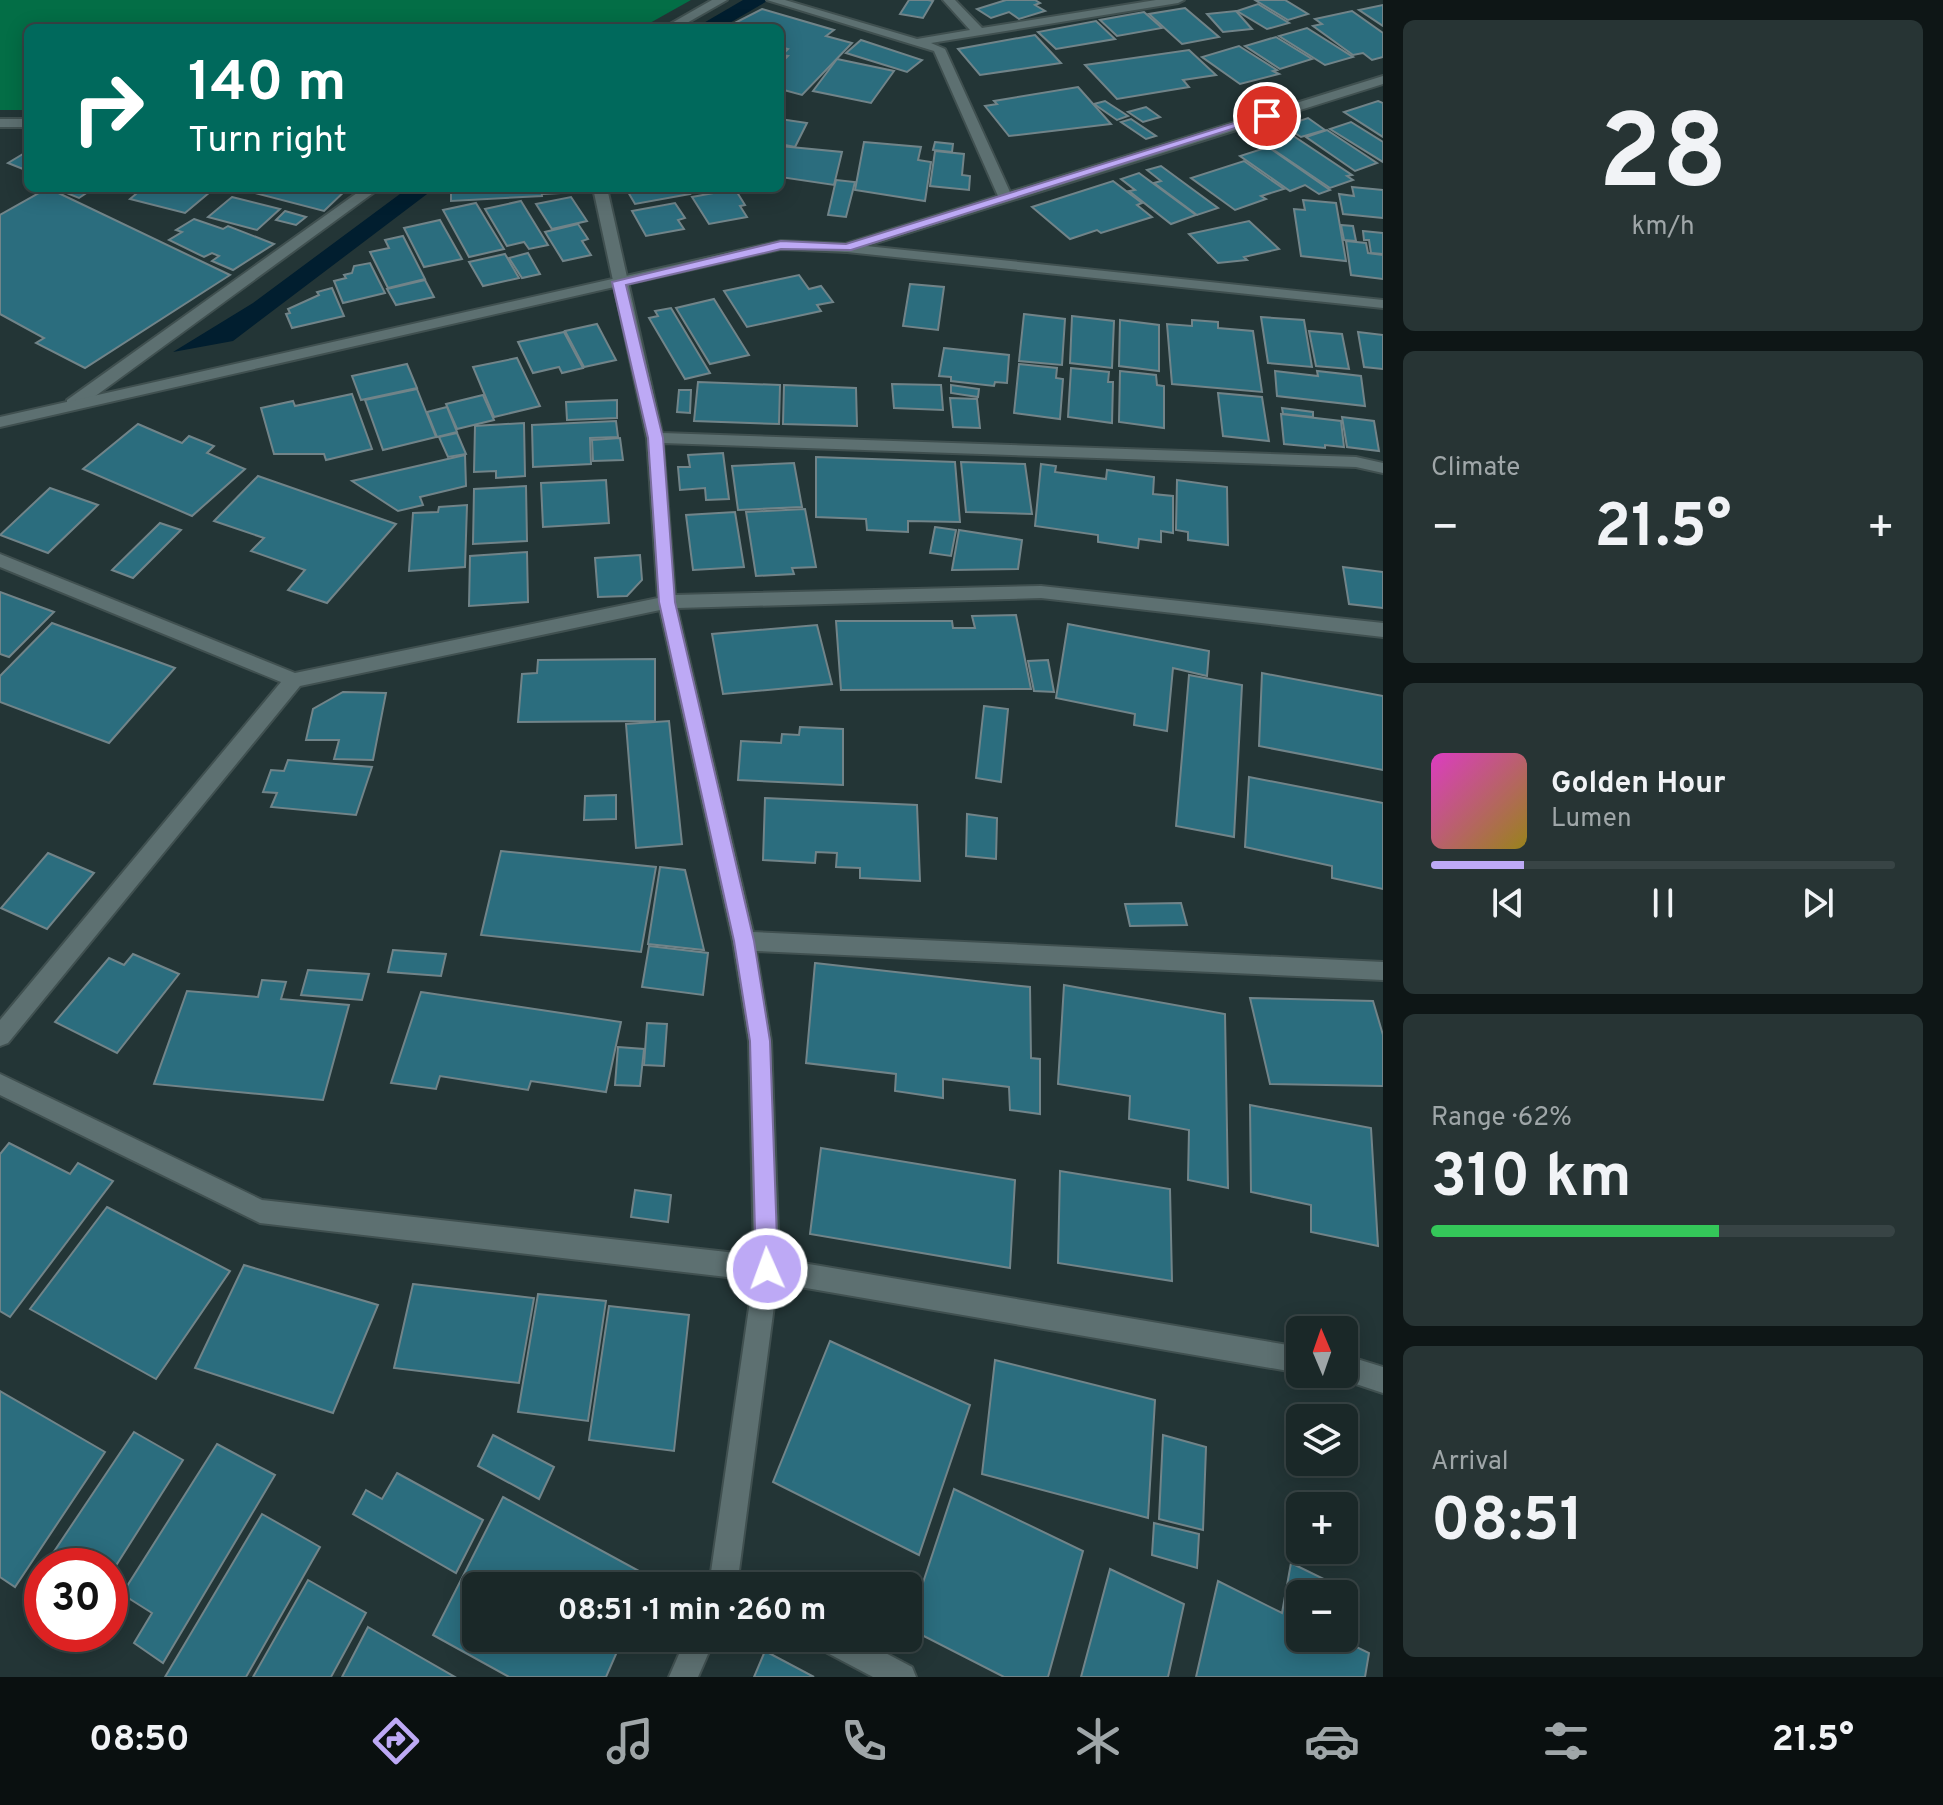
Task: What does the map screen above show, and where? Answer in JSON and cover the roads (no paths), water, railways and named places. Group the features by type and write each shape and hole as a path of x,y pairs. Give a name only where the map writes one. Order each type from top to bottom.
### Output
{"street":[{"path":"676,24 721,0"},
{"path":"773,0 939,49 1006,198"},
{"path":"949,0 979,32"},
{"path":"916,42 1178,0"},
{"path":"847,248 1383,80"},
{"path":"0,123 24,123"},
{"path":"73,404 367,192"},
{"path":"601,192 655,438 667,602 744,941 760,1041 767,1269 727,1572"},
{"path":"0,422 781,245 847,248 1383,304"},
{"path":"655,438 1356,462 1383,468"},
{"path":"0,560 294,680 667,602 1041,592 1383,630"},
{"path":"0,1036 294,680"},
{"path":"744,941 1383,971"},
{"path":"0,1084 260,1211 767,1269 1286,1358"},
{"path":"1358,1372 1383,1380"},
{"path":"683,1677 695,1652"},
{"path":"855,1652 902,1677"}],"water":[{"path":"743,0 769,0 728,24 702,24"},
{"path":"403,192 430,192 233,341 173,352 253,303"}]}
